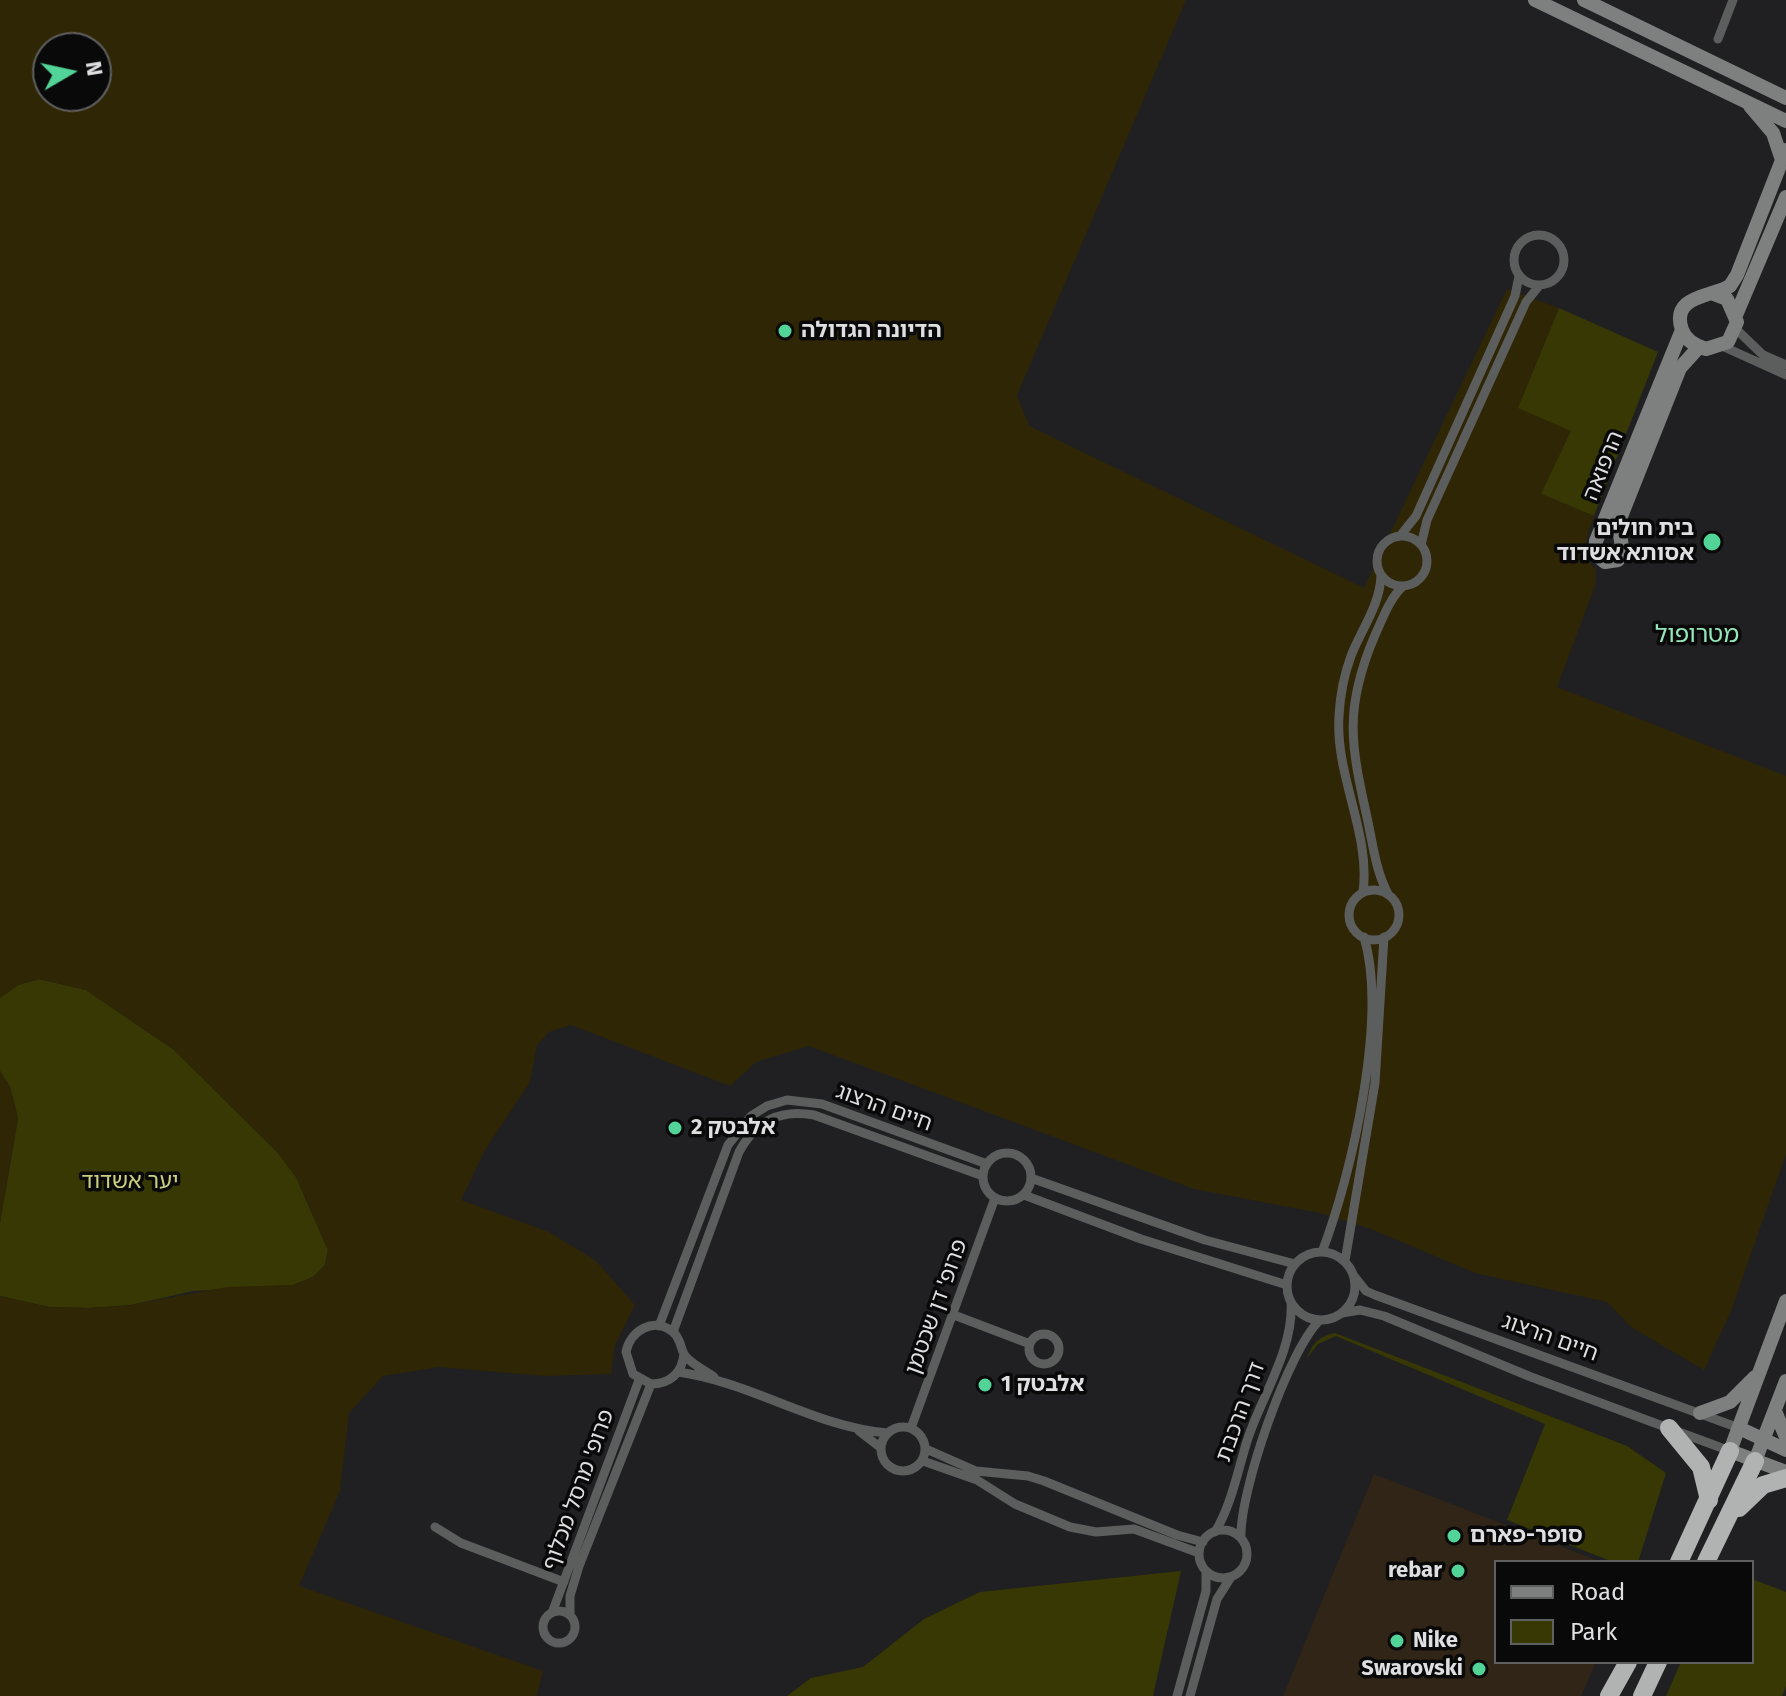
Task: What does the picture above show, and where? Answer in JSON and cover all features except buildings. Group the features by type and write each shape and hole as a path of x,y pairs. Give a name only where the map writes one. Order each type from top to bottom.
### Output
{"highway":[{"path":"1669,1428 1701,1467 1709,1500"},
{"path":"1680,1560 1730,1451"},
{"path":"1707,1560 1755,1461"},
{"path":"1723,1525 1756,1490 1786,1475"},
{"path":"1609,1696 1627,1664"},
{"path":"1622,1696 1634,1664"},
{"path":"1645,1696 1659,1664"}],"street":[{"path":"1535,0 1786,121"},
{"path":"1584,0 1786,98"},
{"path":"1718,39 1733,0"},
{"path":"1747,103 1773,133 1784,155 1737,275 1730,286 1696,296 1687,303 1682,313 1682,330 1699,347 1722,346 1786,375"},
{"path":"1722,346 1736,322 1786,197"},
{"path":"1363,892 1363,861 1341,756 1338,720 1346,671 1379,595 1381,576 1377,565 1380,548 1412,524 1515,296 1519,276 1514,256 1521,242 1532,235 1550,237 1560,245 1564,264 1554,281 1539,286 1519,316 1427,520 1421,545 1426,556 1426,569 1419,580 1402,587 1387,607 1354,692 1351,721 1363,799 1380,876 1388,894 1395,901 1399,917 1392,932 1384,937 1364,937"},
{"path":"1519,276 1539,286"},
{"path":"1711,293 1727,299 1736,322 1763,355 1786,365"},
{"name":"הרפואה","path":"1682,330 1596,541 1595,554 1605,562 1613,562 1621,556 1623,546 1618,524 1680,368 1699,347"},
{"path":"1400,536 1421,545"},
{"path":"1381,576 1390,584 1402,587"},
{"path":"1322,1252 1342,1197 1366,1075 1370,970 1364,937 1355,929 1350,918 1354,900 1363,892 1376,890 1388,894"},
{"path":"1345,1261 1375,1083 1384,937"},
{"name":"חיים הרצוג","path":"659,1326 728,1145 751,1116 767,1106 787,1100 822,1104 987,1164"},
{"name":"חיים הרצוג","path":"673,1332 739,1152 748,1135 771,1118 788,1113 814,1115 983,1176"},
{"path":"1024,1195 1031,1178 1028,1165 1011,1153 998,1155 987,1164 983,1176 986,1189 995,1198 1010,1201 1024,1195 1141,1239 1287,1285"},
{"path":"1031,1178 1193,1236 1295,1264"},
{"name":"פרופ' דן שכטמן","path":"911,1428 995,1198"},
{"path":"1322,1252 1345,1261 1354,1276 1354,1296 1342,1313 1320,1320 1309,1317 1291,1302 1287,1285 1295,1264 1303,1257 1322,1252"},
{"name":"חיים הרצוג","path":"1354,1276 1366,1291 1375,1295 1739,1428"},
{"path":"1786,1301 1730,1451 1786,1475"},
{"name":"דרך הרכבת","path":"1215,1532 1225,1515 1250,1433 1286,1341 1292,1322 1291,1302"},
{"name":"חיים הרצוג","path":"1342,1313 1360,1310 1384,1316 1445,1343 1730,1451"},
{"path":"954,1315 1030,1344"},
{"name":"דרך הרכבת","path":"1241,1538 1242,1506 1264,1438 1304,1338 1320,1320"},
{"path":"684,1354 678,1372 666,1382 651,1384 639,1380 628,1368 627,1344 644,1328 659,1326 673,1332 684,1354 714,1377"},
{"path":"1700,1413 1730,1402 1761,1371"},
{"path":"678,1372 714,1377 859,1431 887,1433 898,1427 911,1428 922,1436 926,1449 923,1461 912,1470 897,1471 885,1462 881,1448 859,1431"},
{"name":"פרופ' מרסל מכלוף","path":"552,1613 639,1380"},
{"path":"1755,1461 1786,1381"},
{"name":"פרופ' מרסל מכלוף","path":"570,1615 570,1596 579,1566 651,1384"},
{"path":"1775,1411 1786,1437"},
{"path":"1739,1428 1786,1450"},
{"path":"881,1448 887,1433"},
{"path":"926,1449 976,1471 1028,1476 1177,1535 1203,1542"},
{"path":"923,1461 977,1480 1015,1504 1070,1527 1096,1532 1134,1529 1199,1553"},
{"path":"435,1527 461,1543 564,1582"},
{"path":"1177,1696 1206,1591 1206,1571 1199,1553 1203,1542 1215,1532 1229,1531 1241,1538 1247,1553 1246,1563 1218,1595 1190,1696"},
{"path":"1206,1571 1217,1578 1231,1577"},
{"path":"561,1611 570,1615 575,1624 573,1635 566,1642 555,1642 547,1636 544,1626 552,1613 561,1611"}],"shaded area":[{"path":"1374,1474 1596,1560 1494,1560 1494,1664 1595,1664 1581,1696 1283,1696"}],"green space":[{"path":"1559,308 1658,352 1594,516 1541,494 1517,408"},
{"name":"יער אשדוד","path":"39,979 86,990 174,1050 278,1153 296,1177 328,1250 325,1265 313,1277 293,1285 193,1291 131,1305 89,1308 49,1307 0,1296 0,1223 18,1118 10,1087 0,1071 0,998 18,985"},
{"path":"1335,1333 1627,1446 1666,1473 1639,1560 1608,1560 1507,1520 1545,1424 1336,1336 1318,1344 1307,1358 1317,1341"},
{"path":"1181,1571 1153,1696 787,1696 811,1678 863,1667 924,1619 980,1592"},
{"path":"1754,1580 1786,1592 1786,1686 1782,1696 1666,1696 1680,1664 1754,1664"}],"sand":[{"path":"0,0 1186,0 1017,395 1029,426 1364,588 1507,289 1559,308 1518,408 1571,431 1541,494 1594,516 1586,551 1596,570 1595,586 1557,687 1786,776 1786,1154 1731,1311 1704,1370 1631,1327 1607,1302 1475,1273 1371,1229 1320,1213 1194,1189 809,1046 756,1062 730,1086 571,1025 549,1032 537,1045 530,1082 485,1150 461,1200 549,1232 596,1261 635,1305 615,1345 611,1374 545,1376 439,1367 383,1376 349,1413 340,1491 299,1586 543,1671 537,1696 0,1696 0,1296 49,1307 89,1308 131,1305 227,1287 293,1285 313,1277 325,1266 328,1250 296,1177 278,1153 174,1050 86,990 39,979 18,985 0,998"},
{"path":"0,1071 10,1087 18,1118 0,1223"}],"place":[{"name":"הדיונה הגדולה","path":"785,331"},
{"name":"בית חולים אסותא אשדוד","path":"1712,542"},
{"name":"אלבטק 2","path":"675,1128"},
{"name":"אלבטק 1","path":"985,1385"},
{"name":"סופר-פארם","path":"1454,1536"},
{"name":"rebar","path":"1458,1571"},
{"name":"Nike","path":"1397,1641"},
{"name":"Swarovski","path":"1479,1669"}],"district":[{"name":"מטרופול","path":"1697,635"}]}
